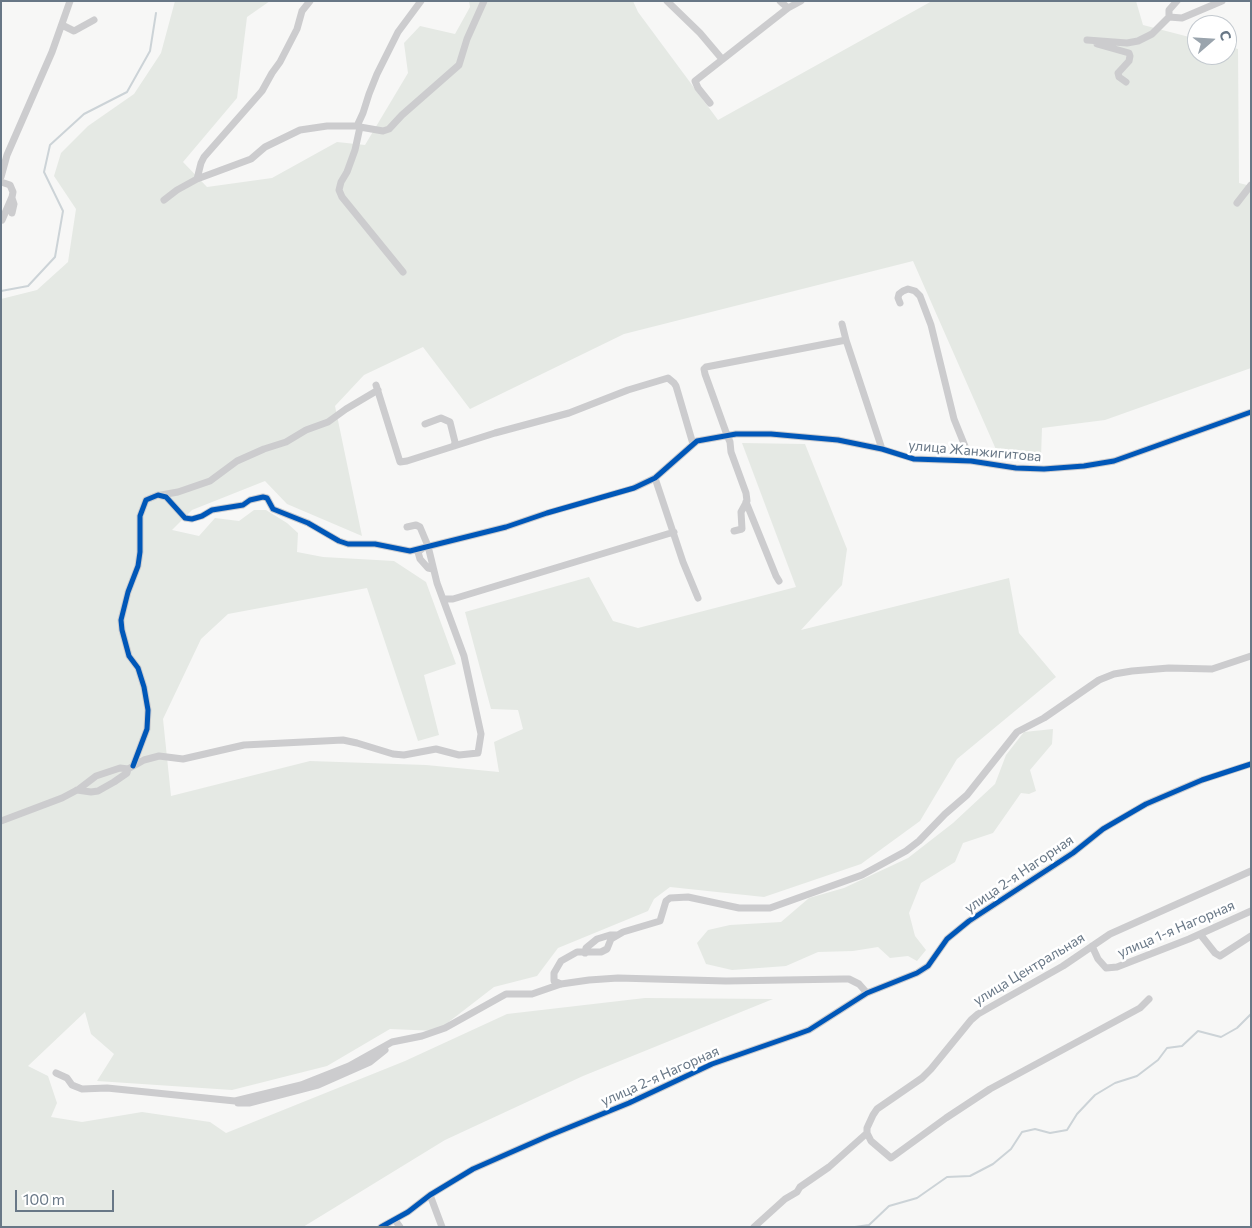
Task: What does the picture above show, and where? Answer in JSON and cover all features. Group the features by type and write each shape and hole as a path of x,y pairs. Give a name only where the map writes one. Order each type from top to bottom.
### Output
{"street":[{"path":"1,177 8,155 52,52 70,1"},
{"path":"197,179 204,156 262,91 297,29 302,11 310,1"},
{"path":"403,272 342,197 339,190 355,150 358,127 385,56 398,32 421,1"},
{"path":"164,200 197,179 251,159 266,146 300,130 327,126 358,127 383,131 389,129 402,115 459,65 466,38 484,1"},
{"path":"667,1 700,33 722,59"},
{"path":"780,1 788,8"},
{"path":"710,103 695,81 788,8 801,1"},
{"path":"1169,18 1169,10 1177,1"},
{"path":"1126,82 1118,74 1129,61 1129,52 1093,44 1088,41 1132,43 1152,34 1169,18 1182,18 1222,1"},
{"path":"62,25 74,31 94,20"},
{"path":"1,182 10,185 13,192 2,220"},
{"path":"1237,203 1251,185"},
{"path":"12,197 14,204 12,213"},
{"path":"900,303 899,294 908,289 920,296 931,325 954,419 971,461"},
{"path":"842,324 882,450"},
{"path":"779,581 746,502 746,493 731,452 730,442 726,436 704,369 706,367 846,340"},
{"path":"77,790 91,792 98,790 127,773 131,768 146,729 148,710 144,688 138,668 129,656 121,620 128,592 138,566 140,516 146,500 210,481 237,461 286,442 306,430 328,422 377,388 400,462 404,462 589,406 628,390 668,378 676,386 693,444 655,478 634,488 418,552 420,559 428,568 433,569"},
{"name":"улица Жанжигитова","path":"693,444 701,440 751,433 800,436 847,441 914,459 971,461 1044,470 1114,461 1251,412"},
{"path":"425,424 441,418 450,422 455,442 454,446"},
{"path":"655,478 683,562 698,598"},
{"path":"158,495 166,497 185,518 192,519 212,510 242,506 250,500 263,497 267,498 273,509 348,544 374,544 401,550 426,549"},
{"path":"734,531 742,529 741,512 746,502"},
{"path":"1,821 62,798 96,776 120,768 131,768 144,760 159,756 183,759 230,747 268,743 343,740 404,755 436,749 459,755 478,752 481,734 476,704 462,649 443,599 420,527 416,525 407,527"},
{"path":"443,599 453,599 674,532"},
{"path":"561,984 554,981 554,974 561,961 577,952 601,952 607,949 611,939 660,922 666,901 670,898 688,897 739,908 770,908 862,875 906,851 967,795 1018,732 1050,714 1093,683 1114,674 1132,671 1169,668 1212,669 1251,656"},
{"name":"улица 2-я Нагорная","path":"381,1227 395,1220 430,1195 473,1169 556,1132 629,1103 712,1064 804,1032 867,993 923,970 947,939 968,921 1073,853 1098,835 1099,832 1136,810 1202,780 1251,764"},
{"name":"улица Центральная","path":"867,1133 877,1109 922,1078 971,1020 983,1011 1063,966 1110,934 1251,871"},
{"name":"улица 1-я Нагорная","path":"1092,946 1102,964 1106,968 1111,968 1124,965 1251,911"},
{"path":"1200,934 1215,953 1220,956 1251,936"},
{"path":"585,953 586,948 597,939 610,935 619,935"},
{"path":"56,1073 67,1078 72,1085 82,1089 107,1088 233,1101 301,1084 349,1066 392,1042 422,1036 445,1028 506,994 532,994 561,984 618,978 726,981 849,979 859,984 867,993"},
{"path":"754,1227 785,1198 797,1192 800,1187 828,1167 867,1133 871,1141 891,1158 990,1088 1140,1008 1149,999"},
{"path":"430,1195 442,1227"},
{"path":"395,1220 400,1227"}],"shaded area":[{"path":"175,1 270,1 247,17 237,98 183,162 207,187 272,178 337,142 365,145 408,73 404,43 420,26 455,34 470,7 469,1 633,1 638,12 718,120 932,1 1136,1 1143,25 1187,36 1187,65 1237,65 1238,49 1239,183 1251,186 1251,368 1105,420 1042,428 1041,457 998,454 913,261 624,334 470,409 423,347 364,375 335,406 362,536 287,504 265,481 192,510 172,530 199,536 215,518 239,521 254,510 266,510 287,523 298,533 297,552 323,557 394,561 426,582 456,664 424,675 439,735 418,741 367,588 228,614 201,639 163,719 171,796 310,761 426,765 499,772 494,742 523,729 518,710 491,709 465,612 589,577 613,621 638,628 796,587 742,443 805,444 847,549 842,585 801,630 1009,578 1019,633 1056,677 957,759 920,821 861,864 764,897 670,887 654,899 648,911 558,948 537,976 494,987 437,1031 390,1029 327,1066 232,1090 97,1081 114,1054 91,1034 85,1012 28,1066 48,1076 57,1103 51,1117 82,1122 142,1112 210,1122 226,1133 405,1061 507,1014 645,998 773,999 583,1076 445,1140 303,1227 1,1227 1,299 37,290 68,262 76,209 54,176 61,153 88,126 134,94 161,53"},
{"path":"1053,729 1052,744 1030,770 1036,791 1029,794 1021,793 993,833 963,843 955,862 921,883 909,913 915,936 926,950 917,961 908,956 890,958 878,947 853,951 818,952 786,966 732,970 706,964 697,943 708,930 730,925 781,922 809,898 844,888 908,858 953,823 995,784 1006,755 1024,732"}],"waterway":[{"path":"1,291 28,286 55,257 63,211 44,172 50,145 84,114 127,92 150,51 156,13"},
{"path":"855,1227 869,1225 889,1206 917,1198 947,1177 970,1176 993,1164 1011,1149 1022,1132 1035,1129 1050,1133 1067,1130 1077,1114 1095,1095 1115,1083 1137,1076 1158,1060 1167,1048 1182,1046 1198,1031 1221,1037 1237,1028 1251,1014"}],"cycle path":[{"path":"133,766 147,729 148,710 144,687 138,668 129,656 121,620 128,592 138,566 140,516 146,500 158,495 166,497 185,518 192,519 212,510 243,505 250,500 263,497 267,498 273,509 308,523 339,541 348,544 375,544 410,551 506,527 634,488 655,478 697,441 736,434 771,434 838,440 882,449 914,459 971,461 1016,468 1044,469 1084,466 1114,461 1251,412"},
{"path":"381,1227 408,1212 430,1195 473,1169 629,1103 712,1064 809,1030 867,993 917,973 928,966 947,939 969,921 1073,853 1103,829 1146,804 1202,780 1251,764"}]}
